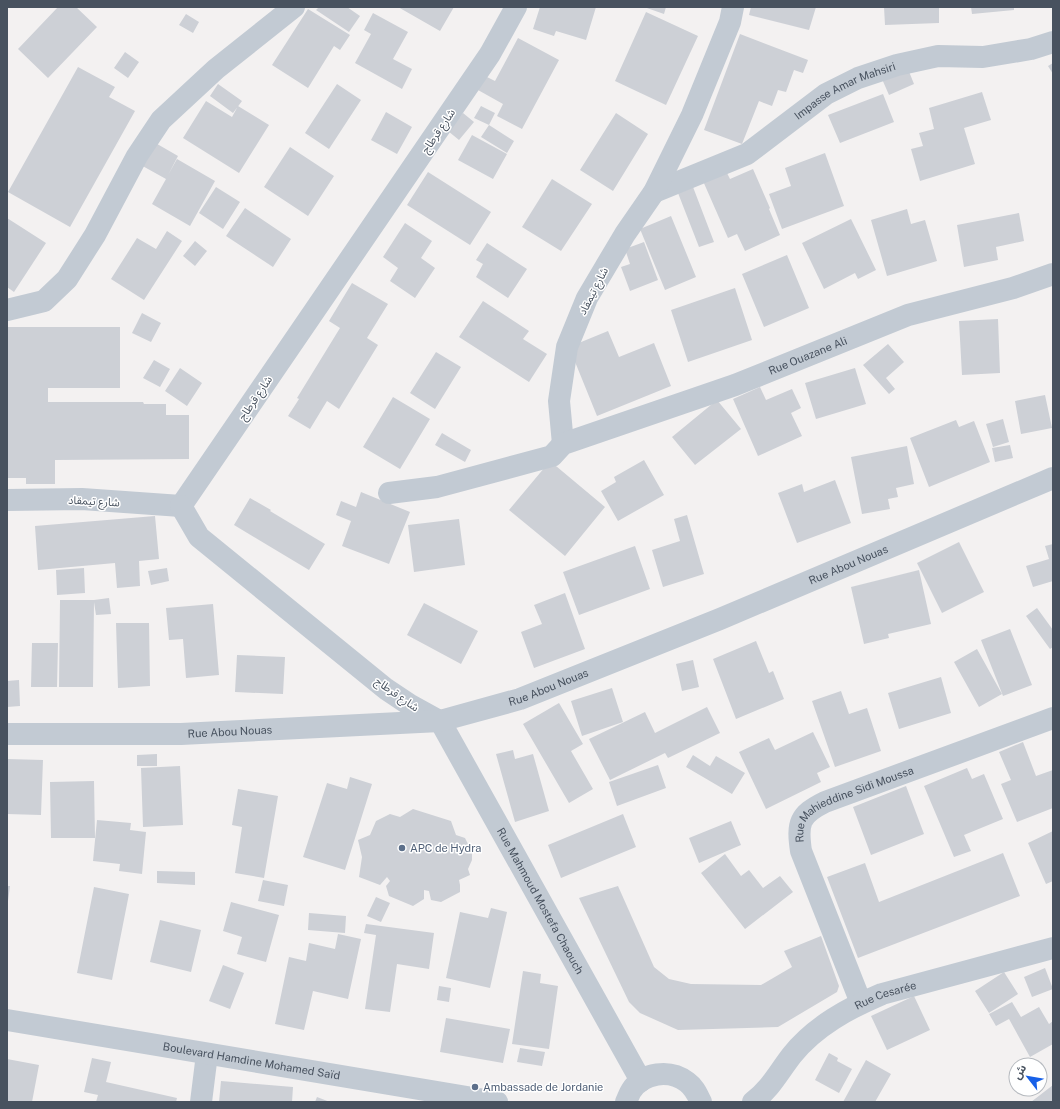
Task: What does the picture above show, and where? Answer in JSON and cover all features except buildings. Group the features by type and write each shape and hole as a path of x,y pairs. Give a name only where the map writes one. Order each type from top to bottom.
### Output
{"street":[{"path":"7,310 44,300 67,278 95,235 137,156 162,120 216,68 294,7"},
{"name":"شارع قرطاج","path":"440,721 410,705 386,689 199,538 181,506 490,54 516,7"},
{"name":"شارع تيمقاد","path":"564,444 559,401 567,347 587,298 625,234 654,192 692,115 730,22 733,7"},
{"name":"Impasse Amar Mahsiri","path":"654,192 747,154 826,94 858,78 897,65 938,56 983,57 1032,49 1053,42"},
{"name":"Rue Ouazane Ali","path":"564,444 735,385 908,315 1013,288 1053,274"},
{"path":"390,493 438,487 552,456 564,444"},
{"name":"Rue Abou Nouas","path":"7,734 181,734 440,721 520,699 720,619 1053,478"},
{"name":"شارع تيمقاد","path":"7,500 82,499 181,506"},
{"name":"Rue Mahieddine Sidi Moussa","path":"861,1003 801,851 798,835 800,820 812,808 825,802 1053,718"},
{"name":"Rue Mahmoud Mostefa Chaouch","path":"440,721 641,1081"},
{"name":"Rue Cesarée","path":"753,1102 771,1086 792,1055 807,1039 842,1013 861,1003 882,994 1053,948"},
{"name":"Boulevard Hamdine Mohamed Saïd","path":"7,1020 497,1102"},
{"path":"201,1102 207,1054"},
{"path":"626,1102 632,1090 641,1081 652,1075 664,1074 676,1076 688,1082 696,1091 700,1102"}],"place":[{"name":"APC de Hydra","path":"402,848"},
{"name":"Ambassade de Jordanie","path":"475,1087"}]}
